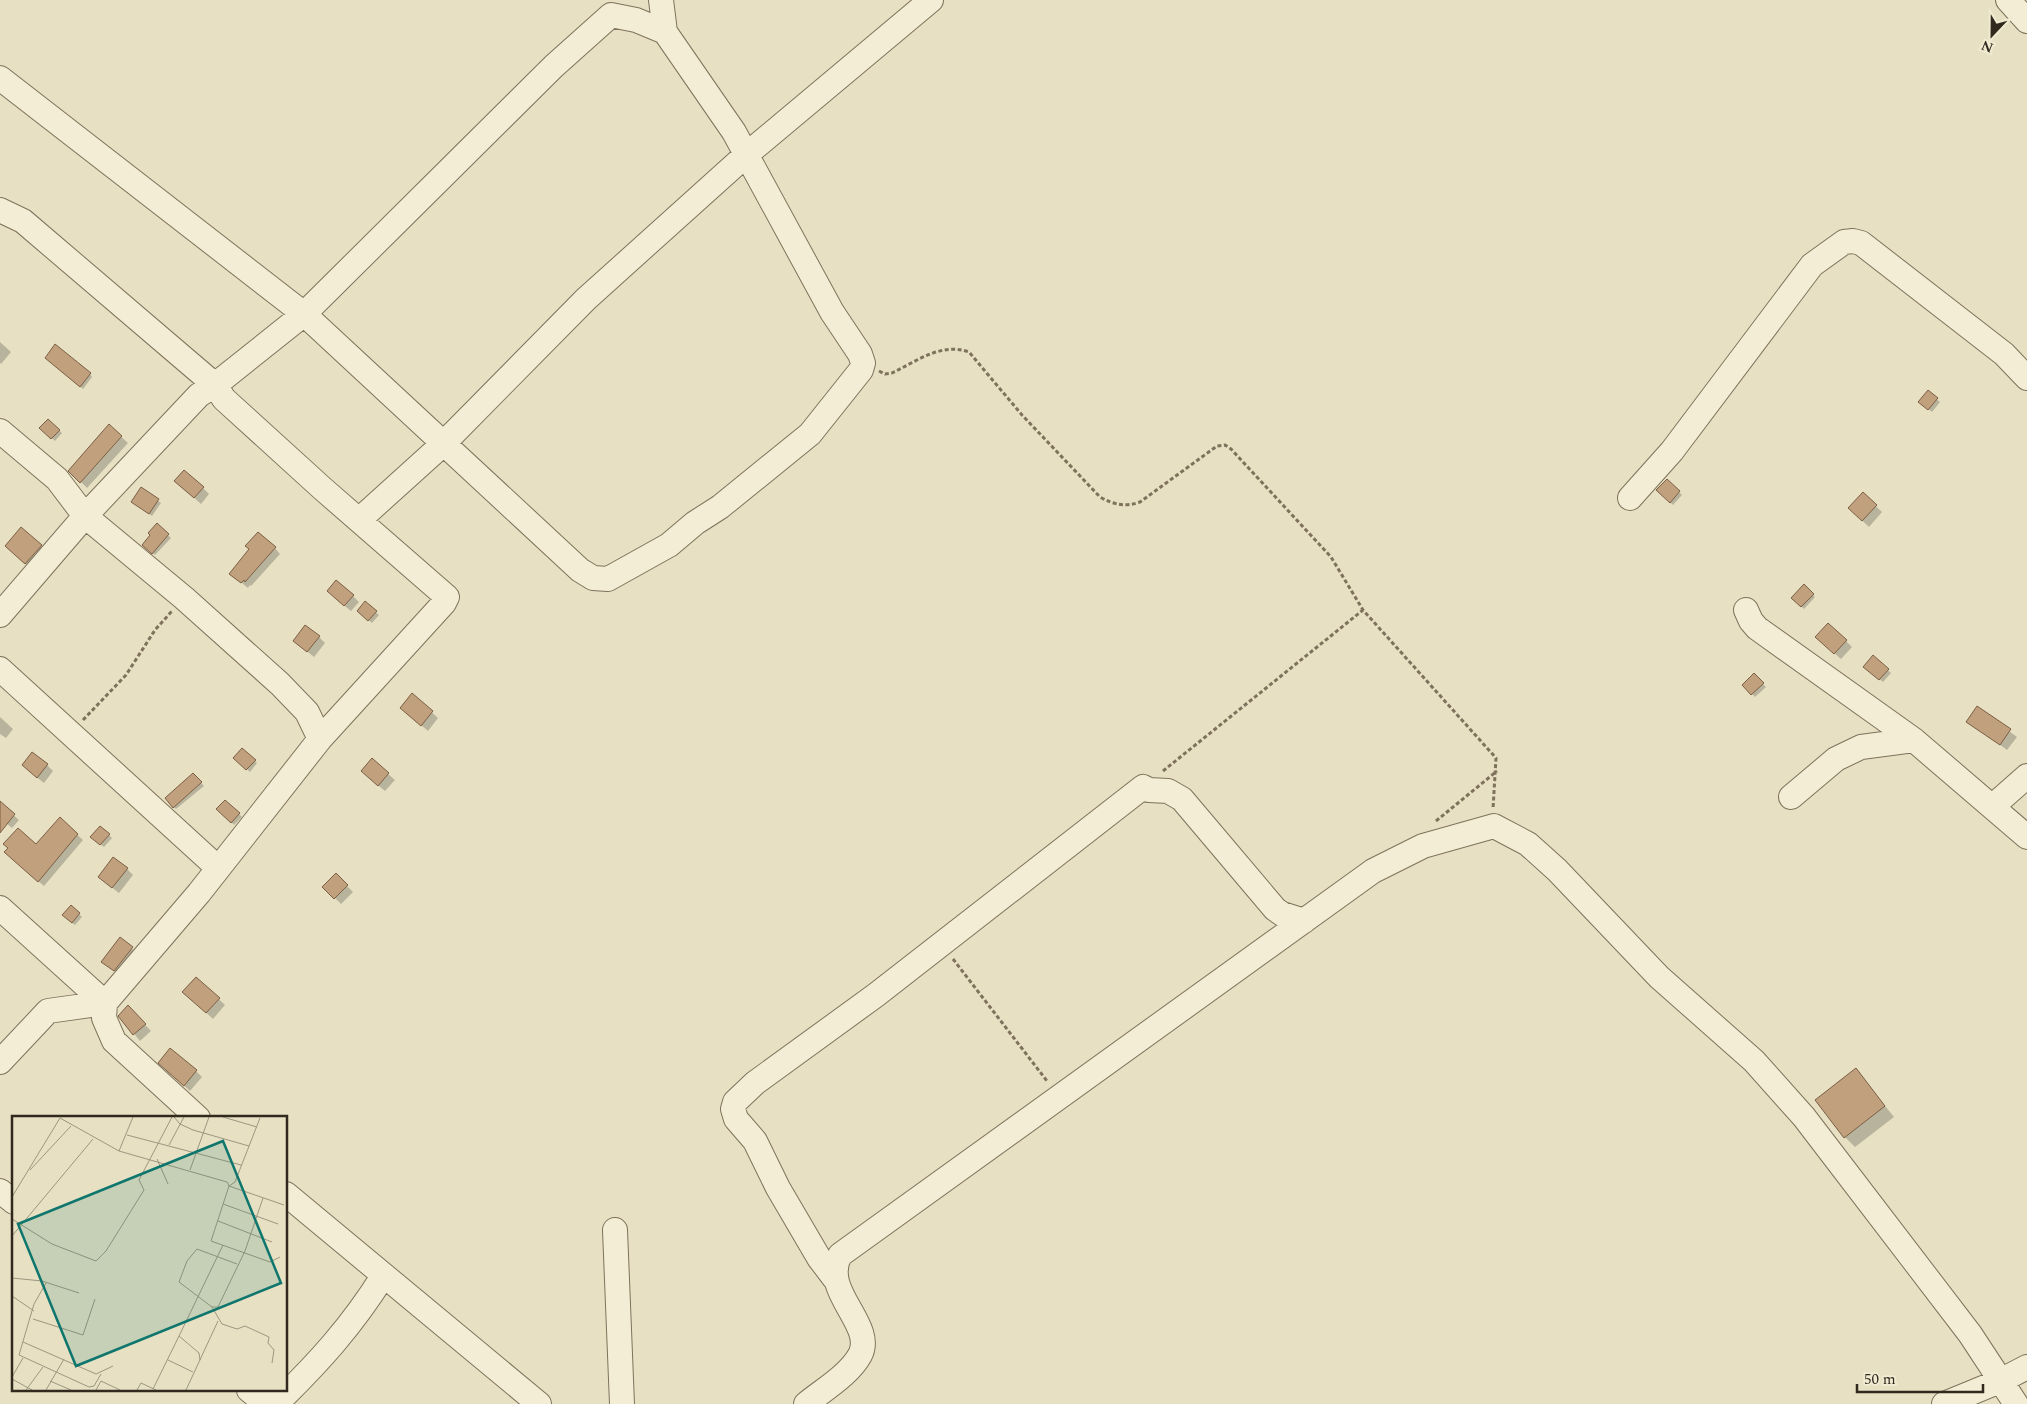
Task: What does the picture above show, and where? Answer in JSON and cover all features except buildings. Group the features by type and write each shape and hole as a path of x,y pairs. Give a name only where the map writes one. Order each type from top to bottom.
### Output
{"street":[{"path":"0,78 304,314 442,445 580,570 593,578 608,579 669,544 695,523 720,507 810,434 861,370 863,363 734,132 665,32 661,0"},
{"path":"359,520 442,445 586,299 746,155 931,0"},
{"path":"2008,0 2027,21"},
{"path":"0,615 85,516 199,395 215,385 304,314 554,66 617,8 636,20 665,32"},
{"path":"0,210 23,221 215,385 224,399 447,597 427,623 320,739 218,868 105,1003 104,1018 114,1041 196,1116"},
{"path":"1630,498 1672,451 1812,265 1844,242 1862,243 2004,354 2027,378"},
{"path":"0,431 57,479 85,516 184,598 280,684 307,712 320,739"},
{"path":"1746,610 1750,620 1757,628 1914,740 2027,837"},
{"path":"0,669 218,868"},
{"path":"1791,797 1836,759 1861,747 1914,740"},
{"path":"1993,806 2027,776"},
{"path":"806,1404 853,1365 861,1354 863,1342 860,1331 835,1279 819,1258 778,1188 756,1141 736,1119 733,1109 735,1102 754,1083 942,944 1143,787 1149,790 1168,792 1182,800 1275,909 1282,914 1304,921"},
{"path":"835,1279 836,1262 840,1255 1373,872 1423,846 1494,826 1528,844 1556,870 1659,977 1754,1061 1804,1118 1970,1334 2016,1404"},
{"path":"0,908 105,1003"},
{"path":"0,1062 48,1011 105,1003"},
{"path":"0,1191 12,1200"},
{"path":"288,1196 539,1404"},
{"path":"615,1230 622,1404"},
{"path":"276,1404 321,1360 365,1305 383,1276"},
{"path":"1944,1404 2000,1381 2027,1367"},
{"path":"251,1392 266,1404"}],"path":[{"path":"863,363 885,374 892,373 942,350 956,347 968,352 1022,415 1100,497 1111,503 1130,505 1140,502 1217,446 1225,445 1231,449 1332,557 1363,610 1496,758 1497,771 1492,798 1494,826"},
{"path":"70,733 126,675 155,630 184,598"},
{"path":"1143,787 1363,610"},
{"path":"942,944 1060,1097"}]}
